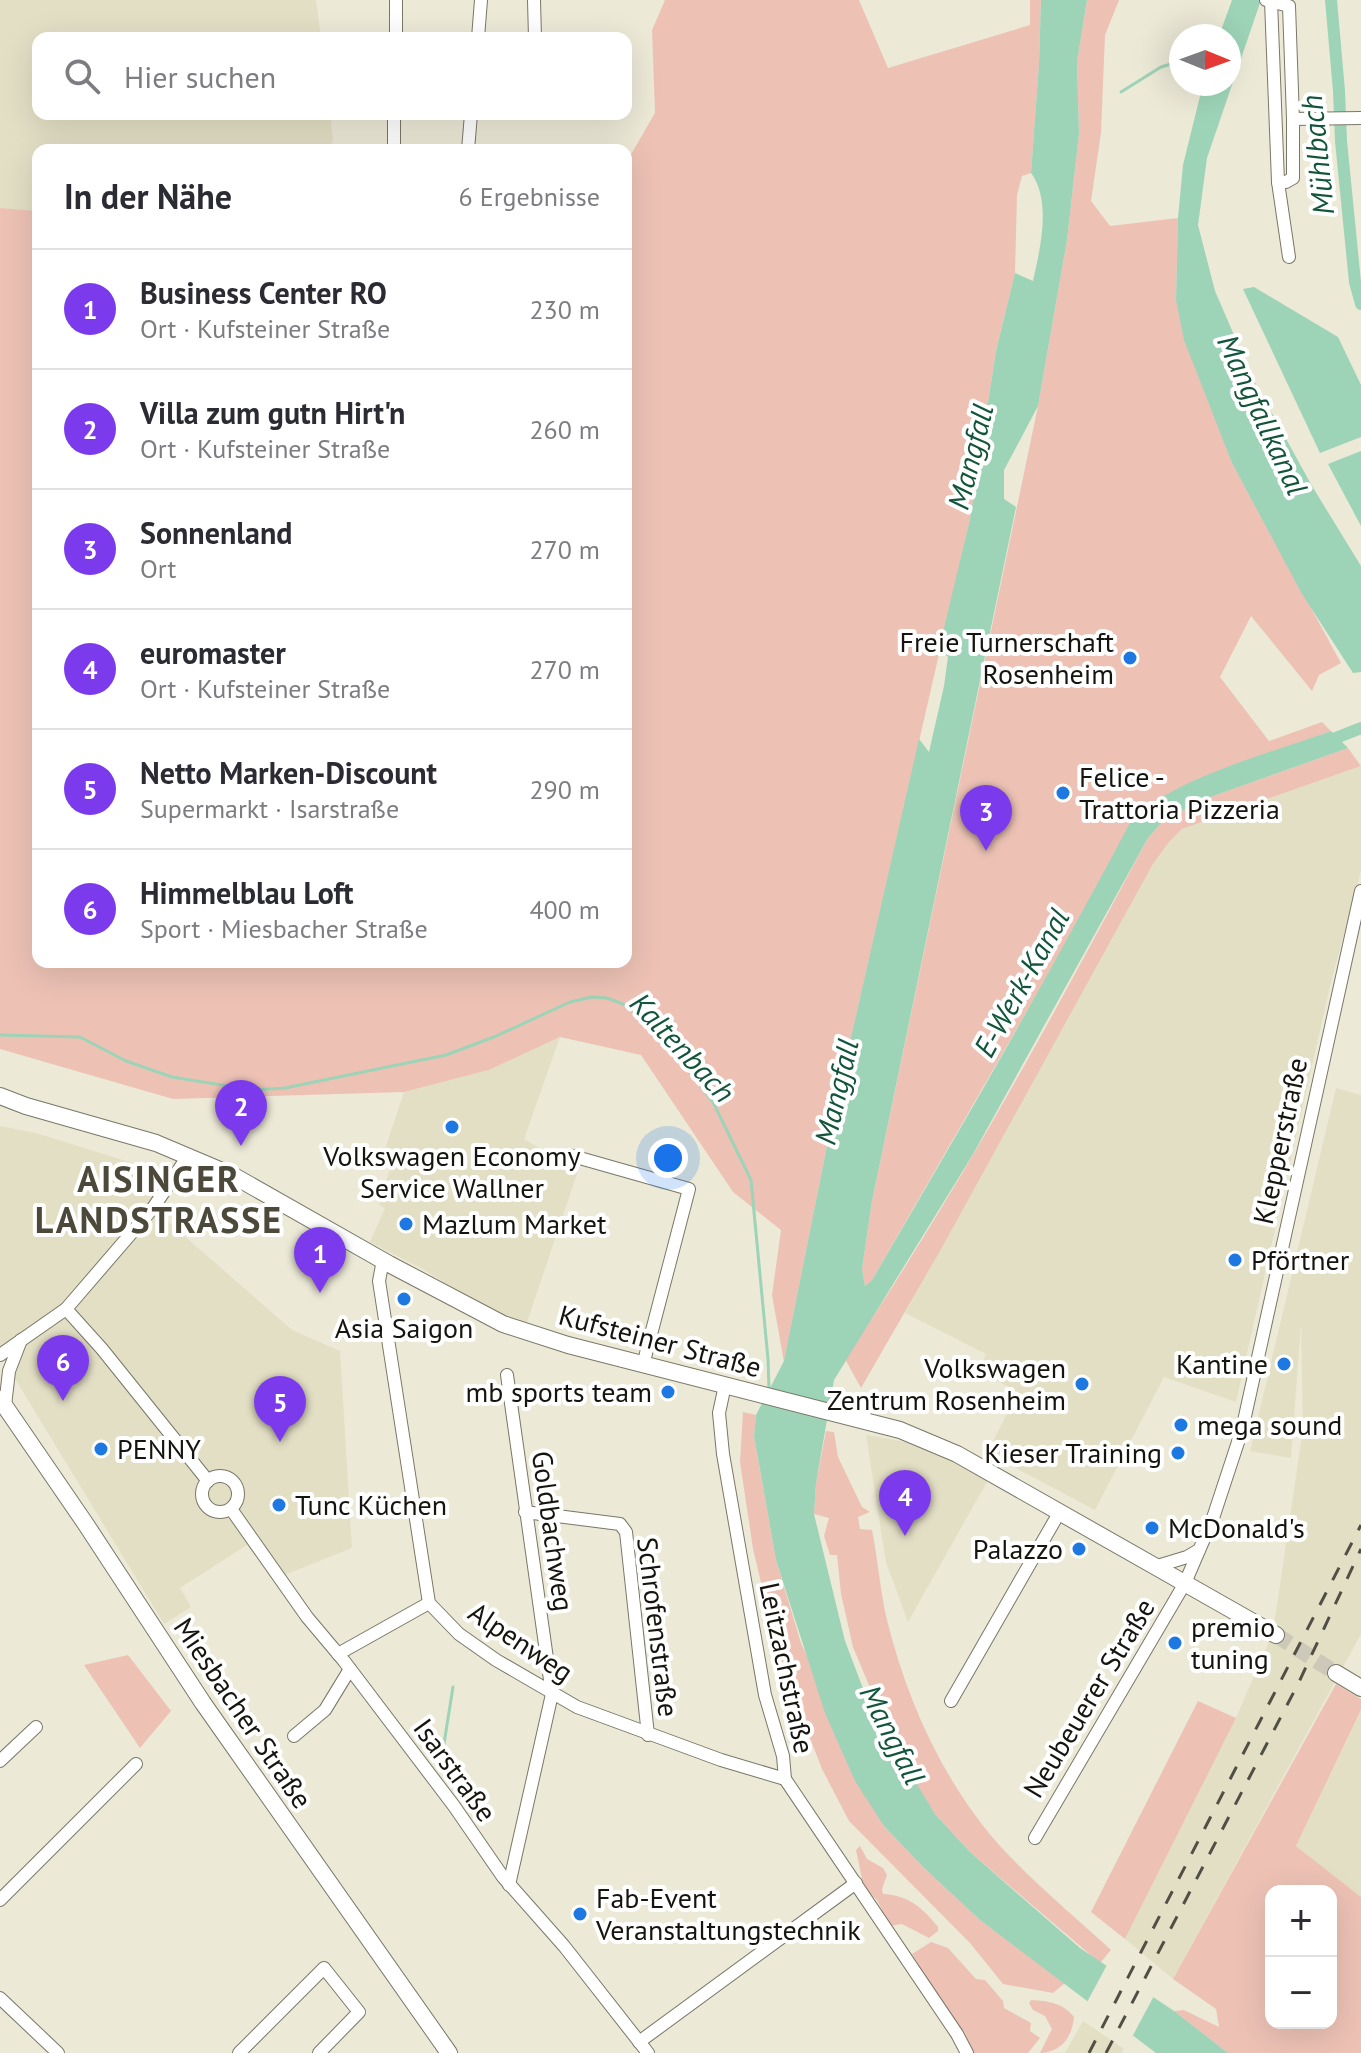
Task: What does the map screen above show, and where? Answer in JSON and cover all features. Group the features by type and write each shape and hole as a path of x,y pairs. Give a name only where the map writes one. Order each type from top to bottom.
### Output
{"main road":[{"name":"Kufsteiner Straße","path":"0,1096 127,1133 188,1156 247,1183 503,1324 643,1365 900,1430 957,1454 1276,1635"},
{"name":"Kufsteiner Straße","path":"0,1105 26,1106"},
{"name":"Miesbacher Straße","path":"2,1402 203,1703 449,2053"},
{"path":"1336,1673 1361,1688"}],"street":[{"path":"396,0 396,32"},
{"path":"478,32 481,0"},
{"path":"534,0 535,32"},
{"path":"1278,182 1293,178 1289,6 1268,1 1278,182 1289,257"},
{"path":"1293,119 1357,118"},
{"path":"394,120 394,144"},
{"path":"468,144 470,120"},
{"name":"Klepperstraße","path":"1185,1583 1217,1507 1242,1430 1361,891"},
{"path":"569,1155 689,1189 643,1365"},
{"path":"0,1355 66,1309 153,1208 188,1156"},
{"name":"Alpenweg","path":"383,1260 379,1281 429,1603 459,1634 552,1694 648,1735 785,1779"},
{"name":"Isarstraße","path":"66,1309 208,1481"},
{"path":"2,1402 21,1340"},
{"name":"Goldbachweg","path":"507,1375 552,1694"},
{"name":"Leitzachstraße","path":"733,1387 719,1413 723,1454 765,1695 783,1756 785,1779 967,2053"},
{"name":"Isarstraße","path":"219,1476 234,1483 237,1500 231,1509 219,1512 208,1508 203,1491 208,1481 219,1476"},
{"name":"Isarstraße","path":"231,1509 307,1617 454,1806 509,1885 564,1946 648,2053"},
{"name":"Schrofenstraße","path":"525,1512 620,1524 626,1532 648,1735"},
{"path":"951,1701 1059,1513"},
{"path":"1154,1567 1199,1550"},
{"name":"Neubeuerer Straße","path":"1035,1838 1185,1583"},
{"path":"338,1654 429,1603"},
{"path":"294,1736 325,1710 350,1669"},
{"path":"509,1885 552,1694"},
{"path":"0,1761 36,1727"},
{"path":"0,1900 136,1764"},
{"path":"639,2042 856,1883"},
{"path":"239,2053 324,1968 359,2012 319,2053"},
{"path":"0,1998 58,2053"}],"shaded area":[{"path":"0,0 316,0 320,32 32,32 32,120 331,120 333,139 332,144 32,144 32,211 0,208"},
{"path":"665,0 859,0 888,68 1030,25 1030,0 1041,0 1031,173 1022,176 1017,195 1015,273 996,351 970,519 832,1121 784,1362 772,1295 781,1230 733,1192 641,1055 560,1037 489,1070 404,1092 173,1099 0,1049 0,208 32,211 32,968 632,968 632,153 655,113 652,30"},
{"path":"1087,0 1119,0 1105,35 1101,133 1091,201 1110,226 1178,218 1176,300 1232,463 1341,663 1319,675 1312,691 1251,616 1220,677 1269,741 1322,722 1331,731 1196,780 1145,807 1132,821 1079,921 872,1280 865,1286 862,1269 872,1201 1038,406 1067,240 1079,134 1077,62"},
{"path":"1348,748 1361,766 1182,829 1169,842 1153,864 861,1388 845,1359 965,1168 1148,838 1163,821 1202,800"},
{"path":"1361,766 1361,871 1331,982 1236,1402 1164,1377 1095,1510 987,1453 1018,1392 979,1371 986,1354 905,1313 1153,864 1169,842 1182,829"},
{"path":"560,1037 524,1139 578,1171 526,1325 469,1298 421,1268 370,1242 385,1208 379,1205 393,1159 383,1155 404,1092 489,1070"},
{"path":"1336,1088 1361,1095 1361,1634 1173,1979 1125,1939 1236,1718 1273,1632 1303,1429 1301,1324 1291,1458 1250,1451"},
{"path":"0,1126 36,1133 168,1174 165,1219 292,1330 340,1351 352,1548 274,1579 247,1545 180,1588 191,1607 164,1624 0,1354"},
{"path":"743,1412 756,1415 754,1436 776,1560 801,1643 884,1826 980,1920 1065,1983 1053,1993 1003,1984 970,1943 849,1821 822,1769 780,1661 753,1549 740,1462"},
{"path":"826,1431 834,1432 838,1457 862,1507 870,1512 858,1517 860,1529 872,1530 894,1647 936,1751 964,1800 994,1840 1111,1950 1100,1963 970,1852 935,1814 901,1762 853,1647 841,1594 837,1555 830,1555 824,1536 829,1518 814,1514 816,1483"},
{"path":"866,1435 924,1445 988,1480 908,1622 886,1562"},
{"path":"128,1655 171,1711 140,1748 84,1665"},
{"path":"1336,1684 1361,1699 1361,1710 1296,1846 1361,1897 1361,2053 1228,2053 1174,2011 1184,2010 1219,2027 1216,2009 1173,1979"},
{"path":"1198,1701 1236,1718 1125,1939 1091,1912"},
{"path":"1361,1711 1361,1897 1296,1846"},
{"path":"860,1846 867,1859 883,1868 887,1875 883,1894 900,1897 921,1908 938,1931 929,1938 902,1924 890,1926 877,1900 864,1888 856,1850"},
{"path":"931,1942 948,1948 976,1979 985,1980 1003,2001 1004,2008 1031,2023 1030,2031 1040,2038 1028,2053 971,2053 918,1971 919,1965 912,1954"},
{"path":"1031,2000 1055,2004 1074,2017 1068,2037 1054,2050 1040,2053 1052,2029 1045,2016 1033,2010 1029,2003"},
{"path":"1083,2021 1124,2049 1122,2053 1065,2053"}],"water":[{"path":"1041,0 1087,0 1077,62 1079,134 1067,240 1038,406 1004,470 1004,499 1016,507 872,1201 862,1269 865,1286 872,1280 971,1109 1131,821 1172,792 1253,757 1331,731 1348,748 1202,800 1163,821 1148,838 972,1156 834,1380 816,1483 814,1514 845,1641 870,1707 935,1814 970,1852 1080,1948 1174,2011 1228,2053 1156,2053 980,1920 884,1826 855,1781 825,1713 776,1560 754,1436 756,1415 784,1361 832,1121 919,739 929,752 944,686 948,657 939,649 970,519 996,351 1015,273 1033,281 1039,255 1043,211 1037,184 1031,173"},
{"path":"1232,0 1261,0 1241,59 1241,24 1223,24"},
{"name":"Mangfallkanal","path":"1200,96 1228,96 1207,158 1198,225 1215,291 1253,379 1312,486 1361,566 1361,672 1353,673 1302,594 1232,463 1184,340 1176,300 1183,165"},
{"path":"1254,287 1338,337 1361,385 1361,437 1320,453 1243,289"},
{"path":"1361,451 1361,526 1328,464"}],"pier":[{"path":"1108,1963 1155,1994 1131,2039 1086,2004"}],"waterway":[{"name":"Mühlbach","path":"1331,0 1341,141 1355,282 1361,304"},
{"path":"1121,92 1169,65"},
{"name":"E-Werk-Kanal","path":"1323,743 1361,728"},
{"name":"Kaltenbach","path":"0,1035 80,1037 126,1061 172,1077 253,1090 285,1088 446,1055 570,1002 592,997 623,1004 693,1076 713,1102 751,1180 769,1390"},
{"path":"442,1756 453,1687"}],"tunnel":[{"path":"1276,1635 1336,1673"}],"railway":[{"path":"1089,2053 1361,1525"},
{"path":"1106,2053 1299,1682 1361,1549"}],"place":[{"name":"Freie Turnerschaft Rosenheim","path":"1130,658"},
{"name":"Felice - Trattoria Pizzeria","path":"1063,793"},
{"name":"Sonnenland","path":"986,851"},
{"name":"Volkswagen Economy Service Wallner","path":"452,1127"},
{"name":"Villa zum gutn Hirt'n","path":"241,1146"},
{"name":"Mazlum Market","path":"406,1224"},
{"name":"Pförtner","path":"1235,1260"},
{"name":"Business Center RO","path":"320,1293"},
{"name":"Asia Saigon","path":"404,1299"},
{"name":"Kantine","path":"1284,1364"},
{"name":"Volkswagen Zentrum Rosenheim","path":"1082,1384"},
{"name":"mb sports team","path":"668,1392"},
{"name":"Himmelblau Loft","path":"63,1401"},
{"name":"mega sound","path":"1181,1425"},
{"name":"Netto Marken-Discount","path":"280,1442"},
{"name":"PENNY","path":"101,1449"},
{"name":"Kieser Training","path":"1178,1453"},
{"name":"Tunc Küchen","path":"279,1505"},
{"name":"McDonald's","path":"1152,1528"},
{"name":"euromaster","path":"905,1536"},
{"name":"Palazzo","path":"1079,1549"},
{"name":"premio tuning","path":"1175,1643"},
{"name":"Fab-Event Veranstaltungstechnik","path":"580,1914"}],"district":[{"name":"AISINGER LANDSTRASSE","path":"159,1200"}],"water label":[{"name":"Mangfall","path":"971,457"},
{"name":"Mangfall","path":"837,1092"},
{"name":"Mangfall","path":"892,1735"}]}
